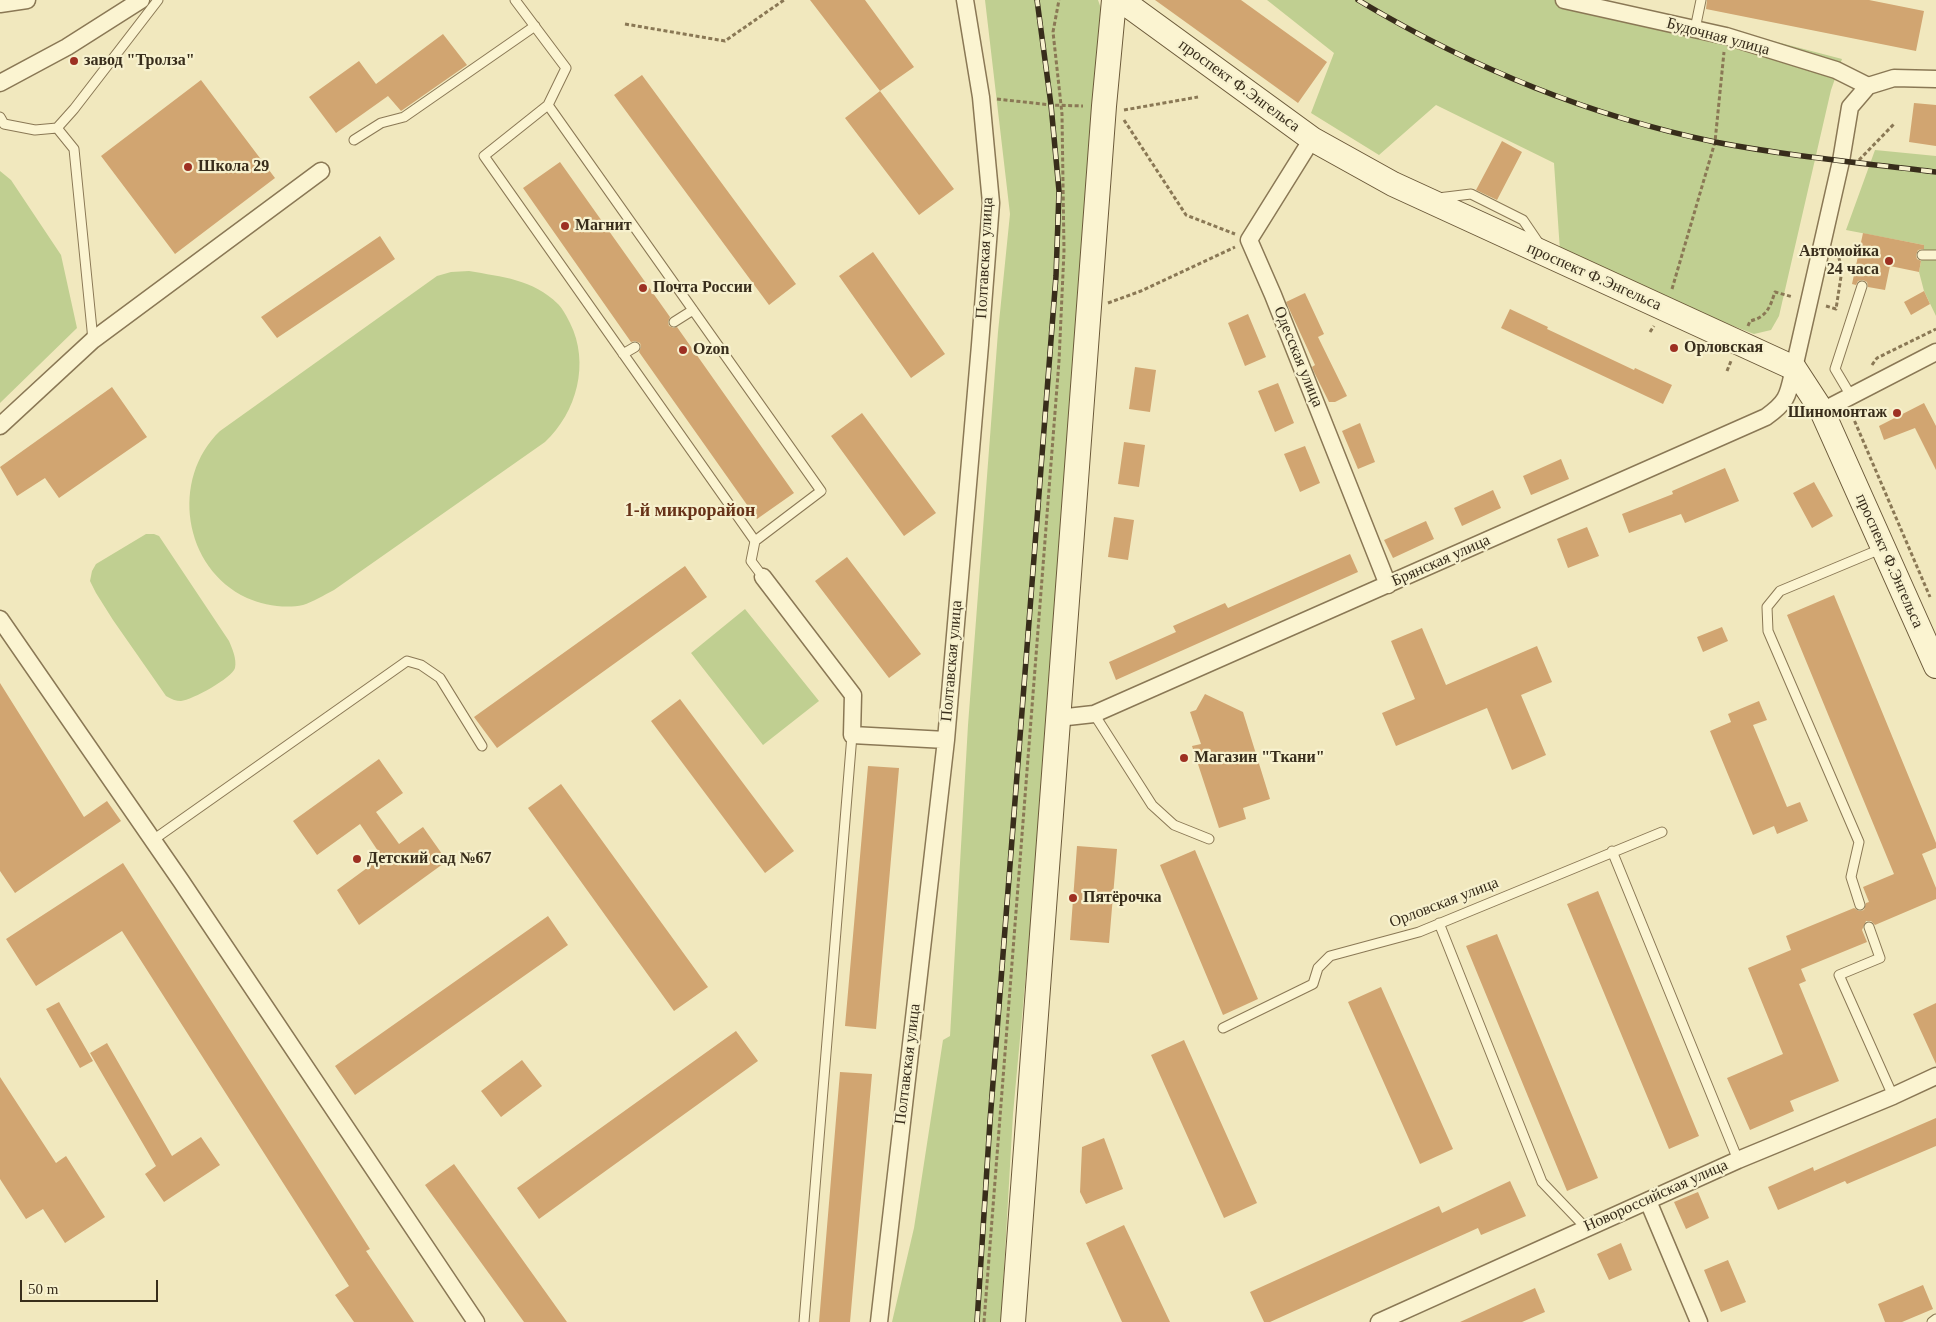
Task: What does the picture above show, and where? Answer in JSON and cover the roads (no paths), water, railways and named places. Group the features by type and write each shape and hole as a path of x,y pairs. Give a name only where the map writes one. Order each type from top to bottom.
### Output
{"street":[{"path":"0,4 27,0"},
{"path":"0,83 67,47 141,0"},
{"name":"Полтавская улица","path":"879,1322 946,740 991,203 981,97 965,0"},
{"path":"1013,1322 1089,310 1111,109 1114,0"},
{"name":"проспект Ф.Энгельса","path":"1121,0 1312,139 1393,184 1794,368 1822,411 1936,666"},
{"name":"Будочная улица","path":"1564,0 1726,36 1836,70 1868,86"},
{"path":"1868,86 1894,78 1936,79"},
{"name":"Брянская улица","path":"1058,718 1094,714 1388,585 1766,416 1781,407 1788,397 1841,161 1850,107 1868,86"},
{"name":"Одесская улица","path":"1312,139 1249,240 1281,313 1388,585"},
{"path":"0,426 94,340 321,171"},
{"path":"1822,411 1936,352"},
{"path":"763,577 853,695 852,734 946,740"},
{"path":"0,619 153,840 476,1322"},
{"name":"Новороссийская улица","path":"1378,1322 1738,1160 1893,1096 1936,1076"},
{"path":"1648,1201 1699,1322"}],"lane":[{"path":"0,117 4,124 35,130 57,128 158,0"},
{"path":"515,0 566,68 548,105 484,156 622,354 756,541"},
{"path":"1695,29 1701,0"},
{"path":"354,140 381,122 404,117 535,26"},
{"path":"548,105 821,491 756,541 751,561 763,577"},
{"path":"57,128 74,149 94,340"},
{"path":"1922,255 1936,255"},
{"path":"1851,396 1835,369 1862,286"},
{"path":"674,322 693,310"},
{"path":"622,354 635,347"},
{"path":"1860,905 1851,877 1859,842 1768,631 1767,607 1780,591 1883,548"},
{"path":"153,840 406,662 421,666 440,678 482,746"},
{"path":"1094,714 1152,805 1174,825 1209,839"},
{"path":"804,1322 852,734"},
{"name":"Орловская улица","path":"1223,1028 1313,984 1318,968 1330,956 1419,932 1662,832"},
{"path":"1612,851 1738,1160"},
{"path":"1439,923 1542,1182 1586,1228"},
{"path":"1869,927 1880,958 1839,975 1893,1096"},
{"path":"1932,1322 1936,1319"}],"railway":[{"path":"977,1322 990,1121 1056,276 1059,191 1051,105 1037,0"},
{"path":"1358,0 1400,24 1486,67 1576,103 1622,118 1668,131 1742,147 1936,172"}],"place":[{"name":"завод \"Тролза\"","path":"74,61"},
{"name":"Школа 29","path":"188,167"},
{"name":"Магнит","path":"565,226"},
{"name":"Автомойка 24 часа","path":"1889,261"},
{"name":"Почта России","path":"643,288"},
{"name":"Орловская","path":"1674,348"},
{"name":"Ozon","path":"683,350"},
{"name":"Шиномонтаж","path":"1897,413"},
{"name":"Магазин \"Ткани\"","path":"1184,758"},
{"name":"Детский сад №67","path":"357,859"},
{"name":"Пятёрочка","path":"1073,898"}],"district":[{"name":"1-й микрорайон","path":"690,511"}]}
